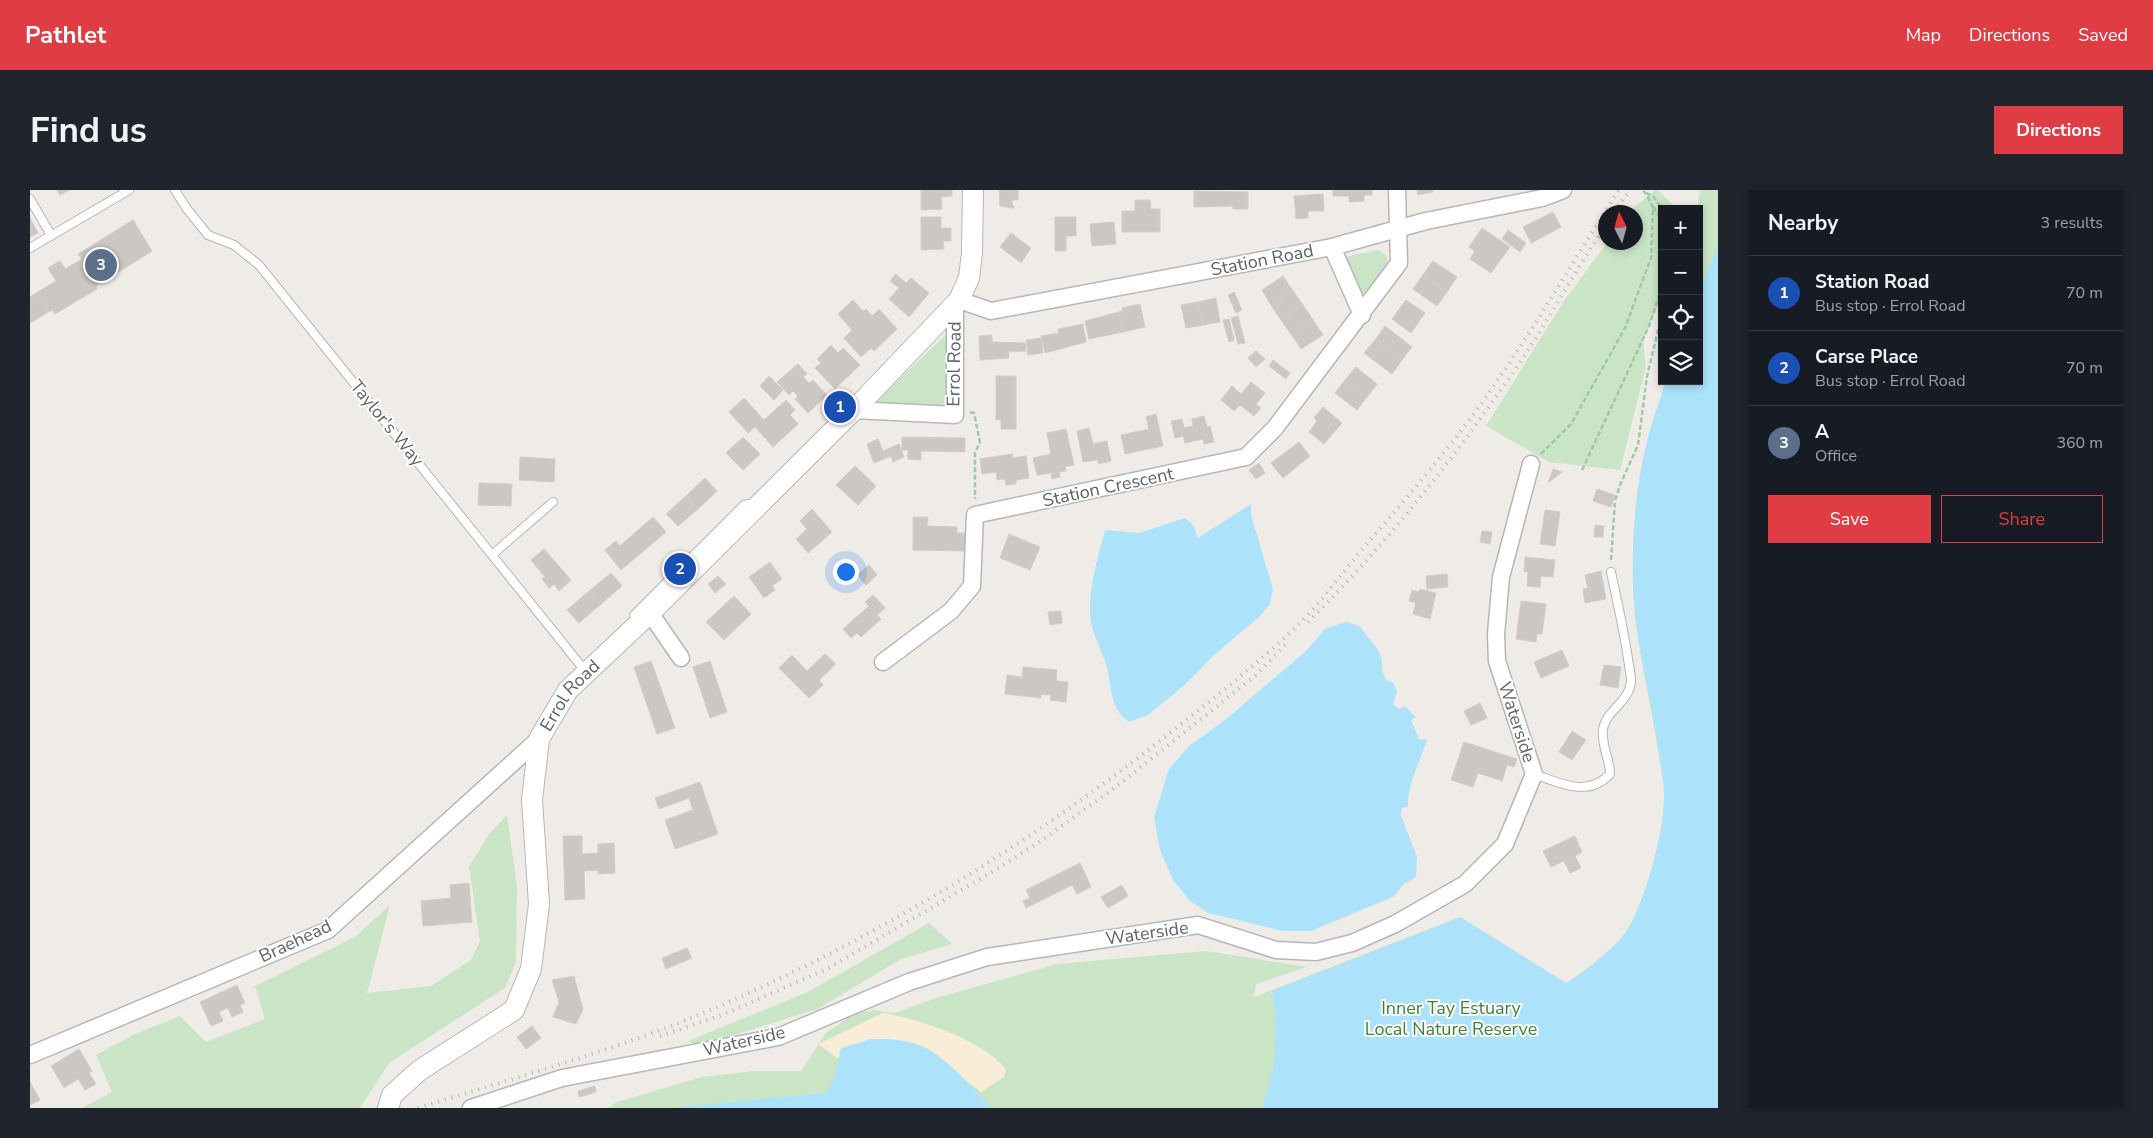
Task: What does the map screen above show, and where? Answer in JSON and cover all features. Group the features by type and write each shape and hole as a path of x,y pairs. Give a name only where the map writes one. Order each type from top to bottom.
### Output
{"street":[{"name":"Errol Road","path":"388,1107 392,1095 420,1070 514,1010 531,969 539,904 532,800 539,739 568,690 625,628 650,613 754,510 854,410 957,302 969,278 973,190"},
{"name":"Station Crescent","path":"975,515 1246,457 1275,428 1362,315 1399,263 1397,190"},
{"name":"Station Road","path":"957,302 991,311 1332,247 1426,221 1542,198 1563,190"},
{"path":"1332,247 1362,315"},
{"name":"Errol Road","path":"854,410 955,415 957,302"},
{"name":"Waterside","path":"471,1108 562,1078 778,1037 909,982 987,957 1198,925 1276,950 1316,952 1352,943 1395,924 1465,884 1505,844 1534,774 1497,661 1496,634 1501,577 1531,464"},
{"path":"883,662 951,611 972,586 975,515"},
{"path":"650,613 681,658"},
{"name":"Braehead","path":"30,1055 328,930 539,739"}],"lane":[{"path":"30,248 129,190"},
{"name":"Taylor's Way","path":"175,190 187,209 208,235 234,245 259,265 586,672"},
{"path":"30,200 51,236"},
{"path":"493,554 553,502"},
{"path":"625,628 744,505 749,504 754,510"},
{"path":"1534,774 1573,788 1602,783 1610,774 1610,766 1603,747 1603,728 1614,709 1626,698 1631,682 1626,642 1611,572"}],"path":[{"path":"1643,191 1658,214"},
{"path":"1643,191 1654,197 1659,205"},
{"path":"1531,464 1572,424 1625,328 1651,258 1653,207"},
{"path":"1582,470 1650,326 1660,295"},
{"path":"1611,572 1615,501 1638,445 1647,376 1658,331"},
{"path":"956,410 974,413 980,442 975,453 975,515"}],"green space":[{"path":"1655,190 1658,190 1673,205 1658,205 1658,305 1643,341 1646,367 1620,470 1549,462 1486,426 1564,301 1602,250 1643,250 1643,205 1637,205"},
{"name":"Inner Tay Estuary Local Nature Reserve","path":"1700,190 1718,190 1718,1108 608,1108 617,1102 702,1077 754,1071 801,1071 826,1033 855,1013 873,1010 894,1013 936,998 1057,964 1206,951 1307,967 1256,984 1254,997 1460,917 1566,983 1598,960 1621,938 1633,919 1652,867 1661,830 1663,783 1634,607 1634,533 1642,463 1650,430 1665,385 1703,385 1703,205 1698,205"},
{"path":"1377,250 1384,254 1387,259 1387,265 1385,271 1366,294 1363,293 1345,266 1345,257"},
{"path":"948,333 948,402 946,407 879,403 878,399"},
{"path":"507,815 517,886 516,962 505,988 389,1063 360,1108 82,1108 112,1092 96,1055 133,1035 180,1016 206,1042 265,1019 255,986 355,937 390,905 367,993 431,986 471,960 480,941 469,867 488,835"},
{"path":"929,923 952,944 901,959 818,1009 698,1046 688,1041 808,992"}],"sand":[{"path":"883,1013 915,1020 966,1040 995,1058 1006,1069 1004,1077 981,1092 933,1055 845,1055 837,1058 818,1044"}],"water":[{"name":"Inner Tay Estuary Local Nature Reserve","path":"1718,248 1718,1108 1262,1108 1274,1066 1276,1017 1272,991 1460,917 1566,983 1615,945 1626,932 1633,919 1646,886 1657,848 1661,830 1664,793 1656,732 1634,607 1633,550 1635,516 1642,463 1665,385 1703,385 1703,281"},
{"path":"1251,504 1251,515 1273,589 1270,604 1259,617 1214,655 1185,685 1148,715 1129,722 1118,711 1115,704 1105,661 1094,634 1091,620 1092,582 1105,530 1139,533 1185,518 1193,525 1198,538"},
{"path":"1347,622 1361,627 1376,647 1380,654 1382,669 1387,681 1393,682 1397,692 1393,704 1399,709 1405,706 1416,717 1411,720 1419,739 1427,739 1412,781 1408,807 1402,808 1401,816 1417,856 1416,877 1404,884 1393,897 1311,931 1283,931 1208,913 1190,901 1173,880 1160,850 1154,817 1169,769 1190,745 1225,720 1306,651 1326,628"},
{"path":"871,1039 890,1039 922,1046 941,1058 992,1108 670,1108 826,1093 835,1076 841,1048"}],"building":[{"path":"57,190 69,190 60,195"},
{"path":"921,190 952,190 952,196 941,197 942,209 921,210"},
{"path":"999,190 1018,190 1018,200 1011,200 1014,208 1000,206"},
{"path":"1333,190 1372,190 1372,195 1364,195 1364,201 1349,202 1349,196 1333,196"},
{"path":"1417,190 1433,190 1433,192 1418,195"},
{"path":"1194,191 1248,192 1248,209 1233,209 1233,206 1194,207"},
{"path":"1323,194 1324,211 1308,211 1308,218 1296,219 1294,196"},
{"path":"1135,200 1150,200 1151,209 1160,209 1160,232 1122,232 1122,211 1135,211"},
{"path":"1553,212 1561,227 1531,243 1523,227"},
{"path":"921,217 941,217 941,228 951,228 951,241 943,241 944,249 921,250"},
{"path":"1055,217 1076,217 1076,236 1066,236 1066,251 1055,251"},
{"path":"30,218 38,233 30,237"},
{"path":"133,220 152,251 96,286 97,289 55,314 53,310 48,312 36,293 56,281 48,268 60,261 65,269 82,259 78,254"},
{"path":"1114,222 1116,244 1092,246 1090,224"},
{"path":"1482,228 1510,247 1491,273 1470,259 1475,251 1469,247"},
{"path":"1508,230 1526,243 1520,252 1502,239"},
{"path":"1011,233 1031,248 1021,263 1000,247"},
{"path":"1433,261 1457,277 1447,292 1423,275"},
{"path":"896,274 906,283 911,278 929,293 909,317 889,299 899,288 890,281"},
{"path":"1423,275 1447,292 1437,306 1413,289"},
{"path":"1283,276 1293,291 1271,305 1262,290"},
{"path":"1293,291 1303,305 1281,320 1271,305"},
{"path":"1234,292 1242,310 1236,313 1228,295"},
{"path":"36,293 48,312 30,323 30,297"},
{"path":"1216,298 1220,322 1203,325 1198,302"},
{"path":"853,300 863,311 866,309 872,316 879,309 897,329 874,351 871,348 861,357 844,338 852,330 838,314"},
{"path":"1406,300 1425,313 1411,333 1392,319"},
{"path":"1198,302 1203,325 1186,328 1181,305"},
{"path":"1140,304 1145,327 1123,332 1119,312 1123,311 1122,308"},
{"path":"1303,305 1313,320 1291,334 1281,320"},
{"path":"1119,312 1123,332 1089,339 1085,321"},
{"path":"1238,316 1245,343 1238,344 1231,318"},
{"path":"1229,319 1234,340 1229,342 1223,320"},
{"path":"1313,320 1323,335 1301,349 1291,334"},
{"path":"1083,324 1086,342 1045,353 1041,336 1059,333 1058,329"},
{"path":"1385,326 1412,347 1402,360 1375,340"},
{"path":"992,335 992,342 1025,343 1026,351 1008,352 1009,358 980,360 979,336"},
{"path":"1041,338 1043,353 1028,355 1026,340"},
{"path":"1375,340 1402,360 1392,374 1364,353"},
{"path":"831,345 838,353 843,348 860,365 835,389 815,368 821,363 817,359"},
{"path":"1256,351 1265,359 1256,367 1248,358"},
{"path":"1273,360 1290,373 1286,379 1269,366"},
{"path":"798,364 807,374 803,377 809,383 813,380 827,395 808,413 795,399 798,396 793,391 789,395 777,382"},
{"path":"1356,367 1377,384 1367,397 1345,380"},
{"path":"769,376 783,390 774,400 760,386"},
{"path":"996,376 1016,376 1016,429 1001,429 1001,420 996,420"},
{"path":"1345,380 1367,397 1357,410 1335,393"},
{"path":"1251,382 1265,393 1256,404 1261,408 1254,416 1240,405 1234,411 1221,400 1232,386 1241,394"},
{"path":"744,398 764,420 786,400 795,410 790,415 798,424 773,447 755,427 748,433 729,412"},
{"path":"1323,407 1342,423 1324,444 1309,432 1317,421 1314,418"},
{"path":"1156,414 1163,446 1125,454 1121,435 1149,429 1146,417"},
{"path":"1204,416 1207,427 1210,426 1214,442 1204,444 1203,439 1185,443 1183,436 1175,438 1171,421 1182,419 1184,428 1193,426 1192,419"},
{"path":"1089,428 1093,444 1107,441 1111,461 1098,464 1098,460 1083,462 1077,431"},
{"path":"1066,429 1074,465 1065,467 1066,471 1059,472 1060,477 1052,479 1051,473 1037,475 1033,458 1051,454 1047,433"},
{"path":"743,437 760,454 743,470 726,453"},
{"path":"902,437 965,438 965,452 921,451 921,460 908,459 908,450 902,450"},
{"path":"878,439 883,451 899,444 904,457 893,462 891,456 874,463 867,444"},
{"path":"1299,442 1310,456 1283,478 1271,463"},
{"path":"1012,454 1013,458 1026,456 1029,478 1016,480 1016,484 1006,485 1005,479 997,480 996,472 982,474 980,459"},
{"path":"520,457 555,459 554,482 519,480"},
{"path":"1259,463 1265,473 1256,479 1249,470"},
{"path":"855,466 876,486 858,505 836,485"},
{"path":"1553,469 1562,472 1548,483"},
{"path":"705,478 717,491 698,509 686,496"},
{"path":"479,483 512,484 511,506 478,505"},
{"path":"1597,489 1615,495 1611,507 1593,501"},
{"path":"686,496 698,509 678,526 666,514"},
{"path":"812,509 832,532 808,553 796,539 807,529 800,521"},
{"path":"1545,510 1560,512 1555,546 1540,544"},
{"path":"653,517 666,532 621,570 605,550 616,541 620,546"},
{"path":"913,517 928,517 927,526 957,527 957,533 965,533 965,551 913,550"},
{"path":"1595,525 1604,526 1603,537 1594,537"},
{"path":"1482,531 1492,532 1490,544 1480,542"},
{"path":"1009,534 1040,547 1030,570 1000,558"},
{"path":"544,549 571,580 559,591 554,584 549,588 542,579 545,577 531,560"},
{"path":"1525,557 1555,560 1553,577 1541,576 1540,587 1527,586 1528,572 1524,572"},
{"path":"770,562 782,579 772,586 775,590 764,598 749,577"},
{"path":"869,565 877,575 866,585 857,575"},
{"path":"1601,571 1606,599 1585,603 1583,589 1588,588 1585,575"},
{"path":"611,573 622,586 600,605 589,591"},
{"path":"1447,574 1448,587 1427,589 1426,576"},
{"path":"718,576 726,584 715,593 708,584"},
{"path":"1420,589 1436,593 1430,619 1413,614 1416,603 1409,601 1412,590 1419,592"},
{"path":"589,591 600,605 579,623 567,610"},
{"path":"873,595 885,608 877,615 881,619 861,637 857,633 851,638 843,629 869,606 865,602"},
{"path":"734,596 751,614 724,640 706,622"},
{"path":"1521,601 1546,604 1542,634 1537,634 1536,642 1516,639"},
{"path":"1061,611 1062,623 1050,625 1048,612"},
{"path":"1562,650 1569,666 1541,678 1534,662"},
{"path":"825,654 836,664 819,680 823,685 809,698 779,668 792,655 807,671"},
{"path":"651,661 675,728 657,734 634,667"},
{"path":"710,661 727,712 710,718 693,667"},
{"path":"1604,665 1621,667 1618,688 1600,685"},
{"path":"1023,667 1057,670 1056,681 1068,682 1066,702 1050,700 1051,695 1041,694 1041,698 1005,694 1007,675 1022,677"},
{"path":"1480,703 1487,718 1471,725 1464,711"},
{"path":"1572,731 1586,740 1572,760 1559,752"},
{"path":"1464,742 1517,759 1514,767 1507,765 1502,781 1478,773 1473,787 1451,780"},
{"path":"700,782 718,834 675,849 665,820 693,810 689,798 659,809 655,798"},
{"path":"563,836 582,836 582,854 598,853 598,844 614,843 615,873 598,874 598,870 584,871 585,899 565,900"},
{"path":"1575,836 1582,852 1575,856 1581,868 1570,873 1564,861 1551,867 1543,851"},
{"path":"1080,863 1091,887 1077,894 1072,885 1026,908 1023,901 1030,898 1026,890"},
{"path":"469,883 472,922 423,926 421,901 451,898 450,885"},
{"path":"1122,885 1128,896 1108,908 1101,897"},
{"path":"687,948 692,958 666,969 662,958"},
{"path":"574,976 583,1009 576,1024 553,1017 559,1002 552,980"},
{"path":"237,985 245,1003 240,1005 243,1012 232,1017 228,1008 219,1012 223,1021 211,1026 200,1002"},
{"path":"532,1026 541,1038 526,1049 517,1037"},
{"path":"79,1049 92,1071 89,1073 96,1084 85,1090 78,1079 64,1088 51,1066"},
{"path":"30,1082 40,1100 30,1105"},
{"path":"595,1086 596,1092 579,1097 578,1091"}],"railway":[{"path":"418,1108 572,1061 648,1035 722,1005 783,977 843,947 960,880 1073,806 1127,766 1252,666 1294,629 1322,599 1434,465 1482,403 1513,358 1619,190"},
{"path":"1619,205 1630,190"},
{"path":"1308,622 1337,593 1392,531 1469,434 1517,367 1598,238"},
{"path":"660,1036 722,1015 827,969 987,875 1041,841 1117,786 1255,676 1287,643"}],"place":[{"name":"A","path":"101,265"},
{"name":"Station Road","path":"840,407"},
{"name":"Carse Place","path":"680,569"}]}
